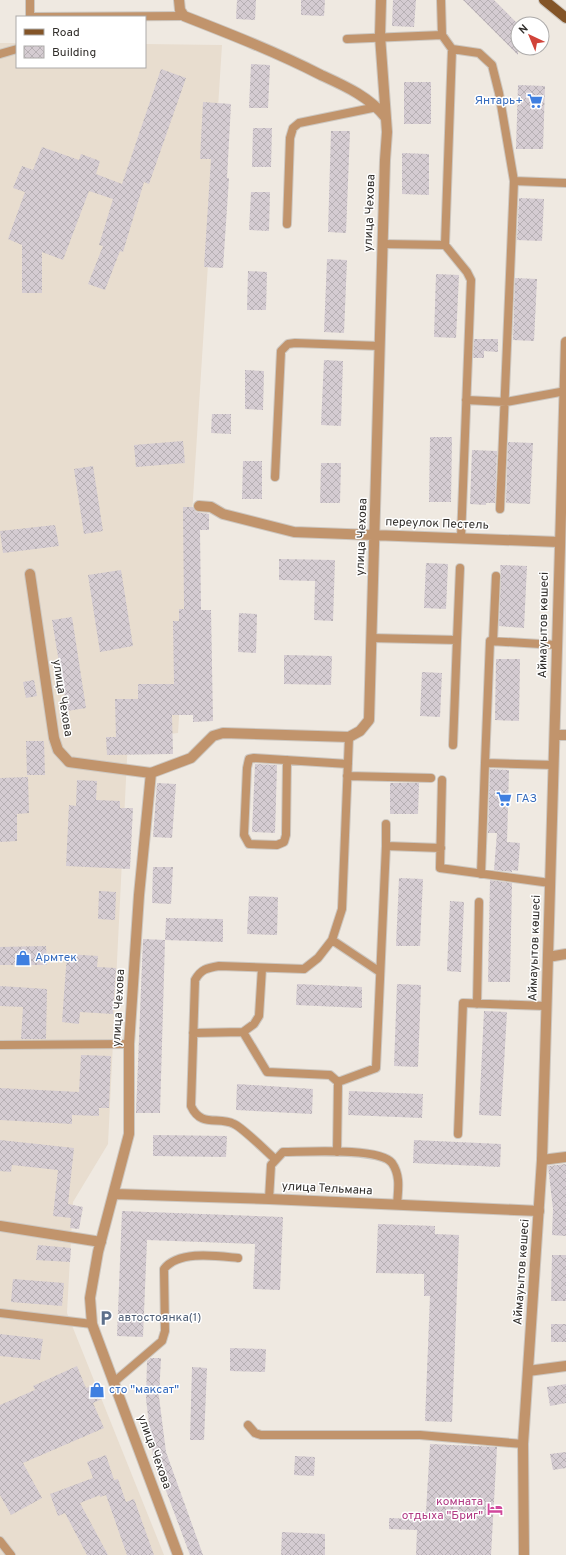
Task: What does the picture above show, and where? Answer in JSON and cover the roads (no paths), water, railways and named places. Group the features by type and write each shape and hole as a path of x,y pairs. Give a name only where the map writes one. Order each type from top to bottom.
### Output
{"main road":[{"path":"544,0 566,18"}],"street":[{"path":"179,0 180,10 184,16 274,51 361,96 377,107 386,119"},
{"name":"улица Чехова","path":"30,574 53,732 58,750 69,762 151,773 191,758 214,736 223,733 349,737 360,731 369,720 382,244 387,132 380,36 381,0"},
{"name":"Аймауытов көшесі","path":"524,1555 523,1444 542,1160 554,765 556,645 562,569 559,542 566,342"},
{"name":"переулок Пестель","path":"199,506 211,506 223,514 294,532 559,542"},
{"path":"554,735 566,735"},
{"name":"улица Чехова","path":"151,773 139,895 129,1044 129,1134 101,1242 90,1298 92,1324 178,1555"},
{"path":"548,957 566,954"},
{"path":"542,1160 566,1157"},
{"name":"улица Тельмана","path":"114,1194 539,1211"},
{"path":"0,1226 101,1242"},
{"path":"528,1371 566,1366"}],"lane":[{"path":"30,0 30,16"},
{"path":"441,0 442,35 452,49 445,245 467,272 471,280 462,538"},
{"path":"146,16 184,16"},
{"path":"348,39 380,36 442,35"},
{"path":"0,54 16,49"},
{"path":"452,49 478,54 492,65 499,93 514,181 506,402 500,509"},
{"path":"287,224 290,138 293,128 299,123 377,107"},
{"path":"514,181 566,183"},
{"path":"382,244 445,245"},
{"path":"275,477 281,351 288,344 295,343 380,346"},
{"path":"466,400 506,402 565,391"},
{"path":"453,745 460,568"},
{"path":"481,874 490,641 493,641 496,576"},
{"path":"372,638 457,640"},
{"path":"493,641 556,645"},
{"path":"275,1159 234,1124 203,1120 194,1113 191,1106 195,980 206,968 219,966 304,969 318,958 332,940 342,909 349,737"},
{"path":"287,760 285,838 281,844 277,845 249,844 244,835 248,760 254,758 287,760 348,764"},
{"path":"485,763 554,765"},
{"path":"347,776 432,778"},
{"path":"442,780 440,868 550,883"},
{"path":"338,1082 376,1068 386,824"},
{"path":"386,846 441,848"},
{"path":"477,1004 479,902"},
{"path":"332,940 380,972"},
{"path":"193,1033 243,1032 254,1024 259,1016 262,968"},
{"path":"458,1134 464,1003 546,1006"},
{"path":"243,1032 267,1072 330,1075 338,1082 337,1152"},
{"path":"0,1045 129,1044"},
{"path":"268,1199 270,1171 275,1159 283,1152 367,1153 386,1157 392,1162 398,1174 399,1181 397,1205"},
{"path":"114,1382 162,1341 165,1331 164,1269 169,1263 189,1257 210,1255 238,1258"},
{"path":"0,1313 92,1324"},
{"path":"248,1425 255,1433 261,1435 420,1435 523,1444"},
{"path":"0,1541 11,1555"}],"place":[{"name":"Янтарь+","path":"535,101"},
{"name":"ГАЗ","path":"504,799"},
{"name":"Армтек","path":"23,958"},
{"name":"автостоянка(1)","path":"106,1318"},
{"name":"сто \"максат\"","path":"97,1390"},
{"name":"комната отдыха \"Бриг\"","path":"495,1509"}]}
